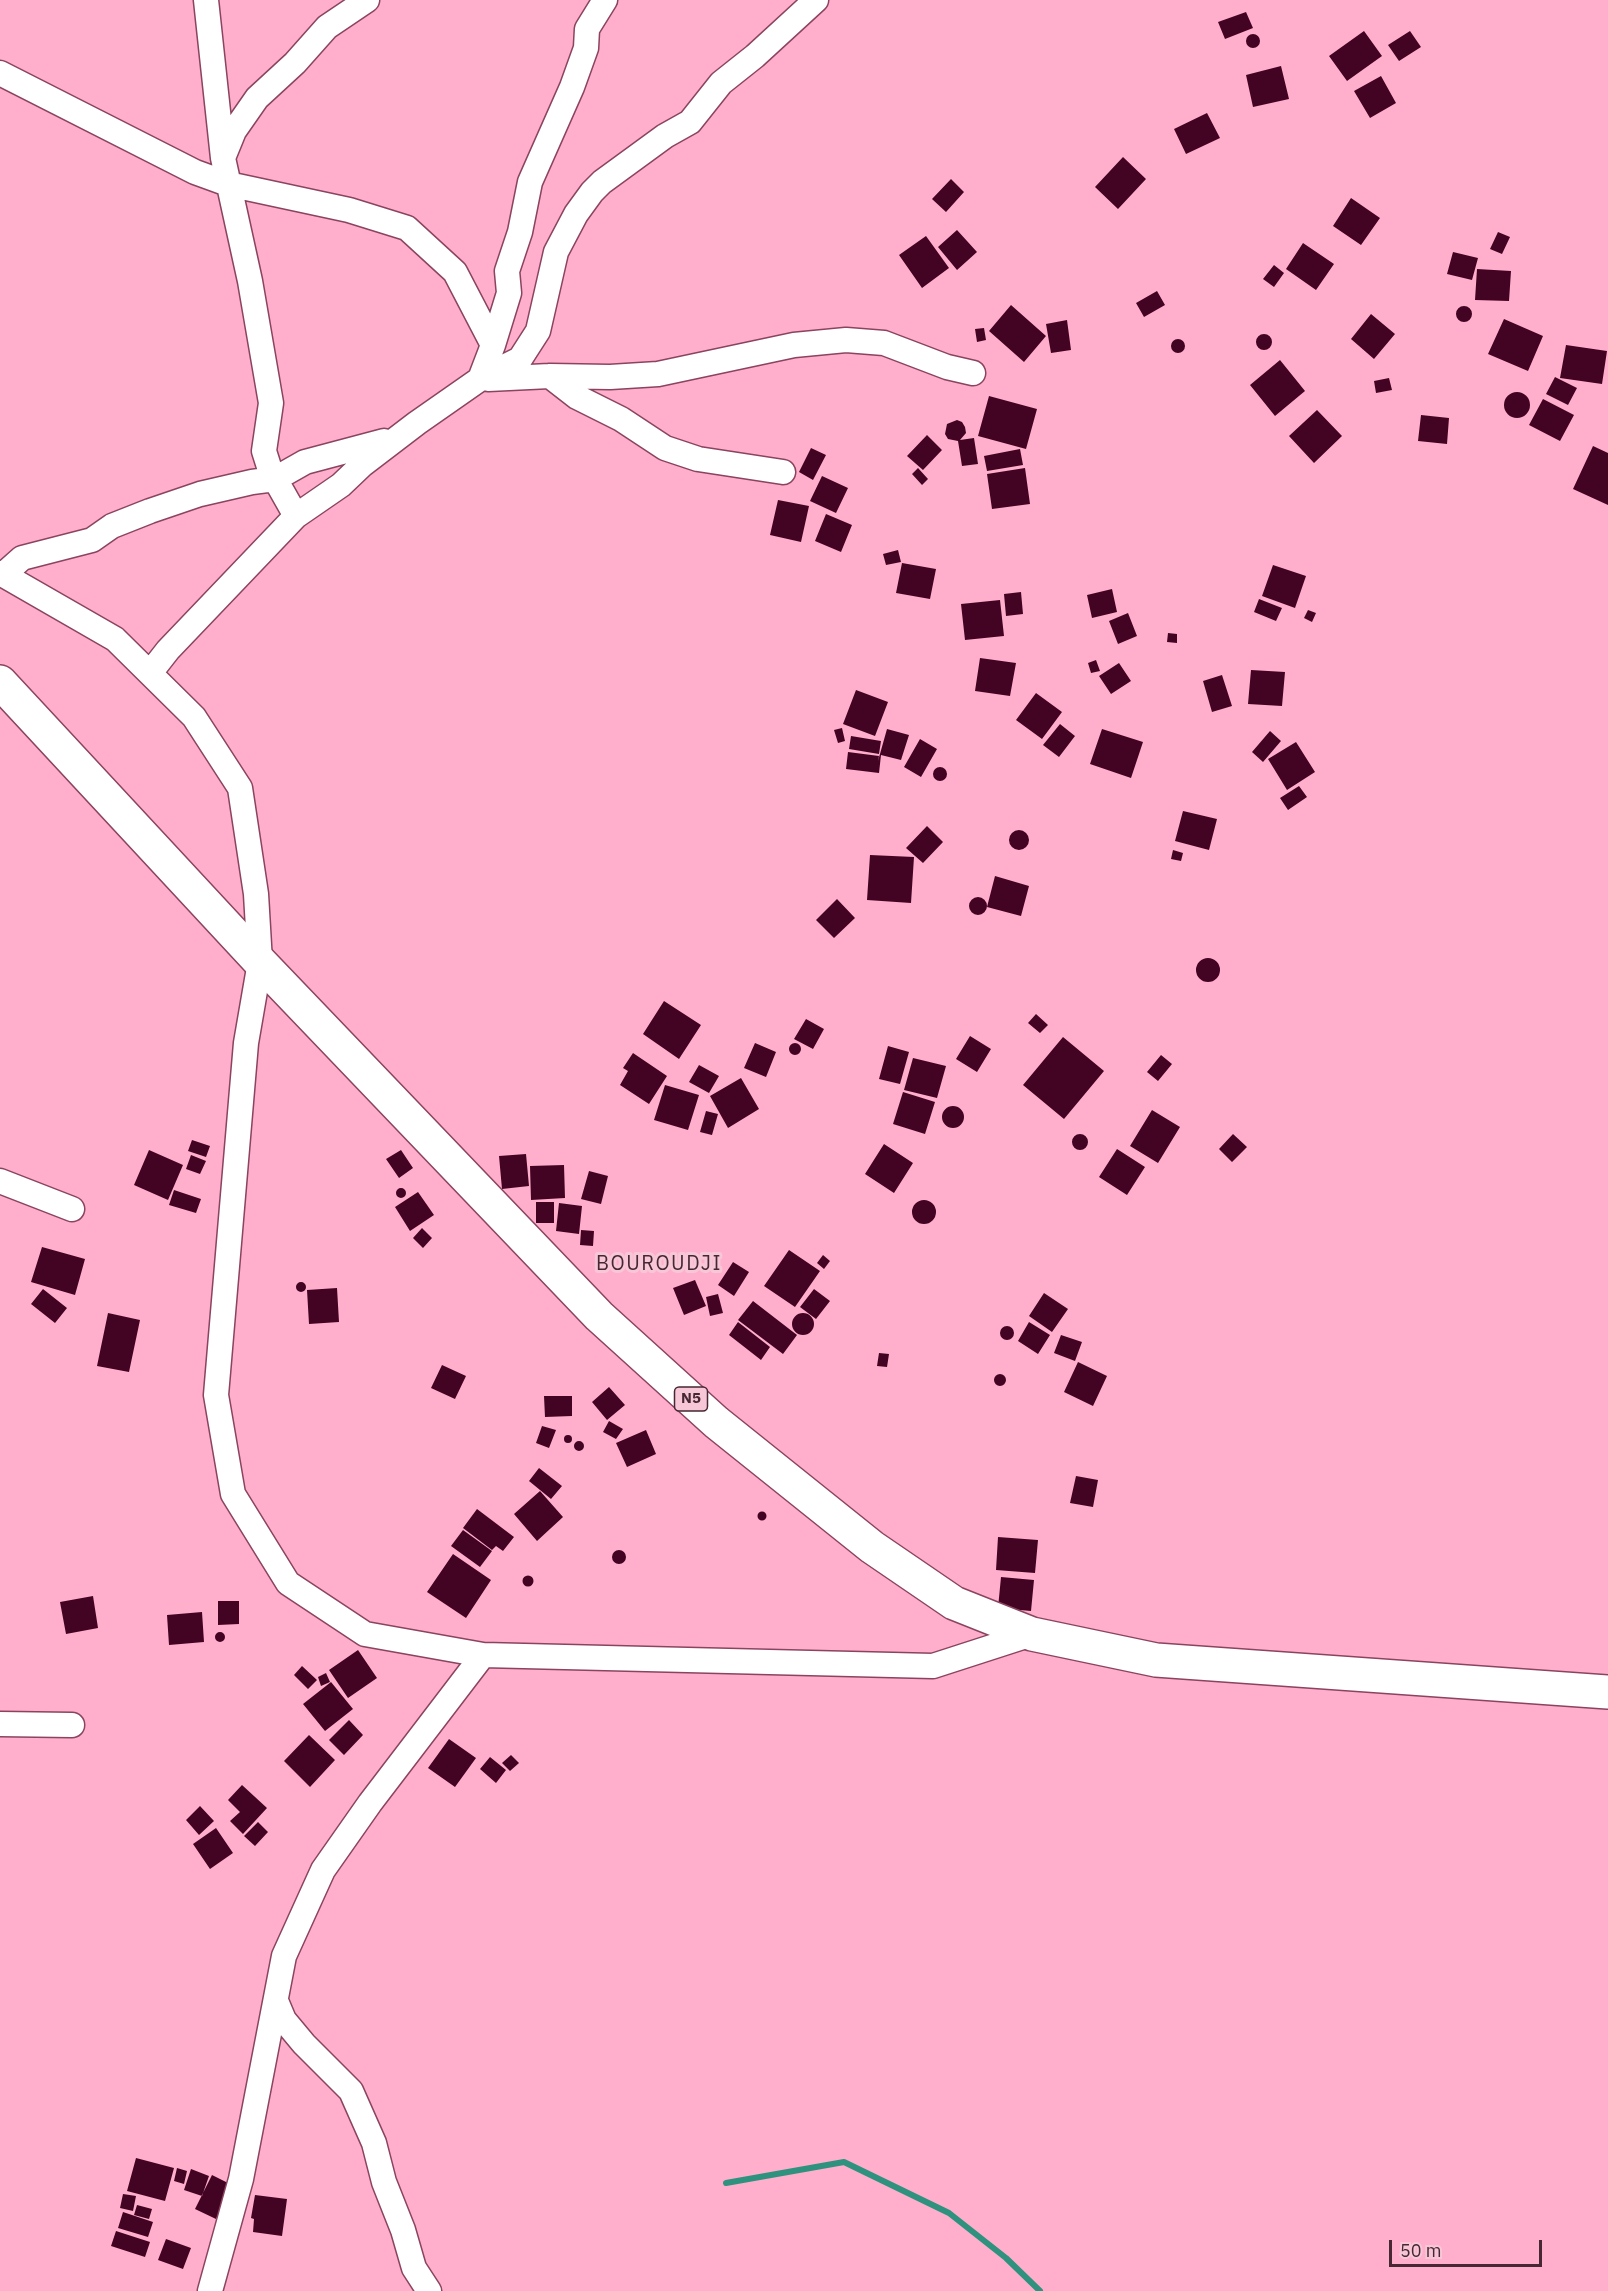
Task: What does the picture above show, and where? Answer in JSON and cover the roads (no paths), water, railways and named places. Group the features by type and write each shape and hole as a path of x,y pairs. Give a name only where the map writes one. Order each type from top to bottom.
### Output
{"highway":[{"name":"N5","path":"0,682 260,962 598,1316 716,1422 872,1547 954,1603 1032,1634 1156,1660 1608,1692"}],"street":[{"path":"206,0 223,158 250,281 271,403 264,451 275,479 296,516"},
{"path":"223,158 234,131 257,98 295,63 327,27 367,0"},
{"path":"480,380 494,345 508,293 507,272 520,232 530,182 572,87 586,48 587,29 605,0"},
{"path":"150,673 168,650 296,516 341,485 398,437 480,380 520,359 538,332 556,252 576,214 592,192 602,182 665,136 690,122 721,83 755,56 816,0"},
{"path":"0,73 195,172 228,184 349,210 407,228 455,272 494,345"},
{"path":"480,380 658,374 794,345 846,340 884,343 947,367 973,373"},
{"path":"550,376 577,397 621,419 665,448 699,459 783,472"},
{"path":"398,437 305,462 275,479 200,494 150,511 112,526 92,540 22,558 1,574 115,639 194,717 240,789 256,894 260,962 246,1042 216,1395 233,1494 288,1584 365,1634 483,1655 933,1666 1032,1634"},
{"path":"0,1181 72,1209"},
{"path":"210,2291 241,2179 284,1956 323,1870 370,1803 483,1655"},
{"path":"0,1724 72,1725"},
{"path":"276,2001 284,2020 304,2044 351,2091 374,2143 384,2182 403,2230 414,2268 429,2291"}],"waterway":[{"path":"726,2183 844,2162 949,2213 1006,2258 1040,2291"}],"district":[{"name":"BOUROUDJI","path":"659,1264"}]}
